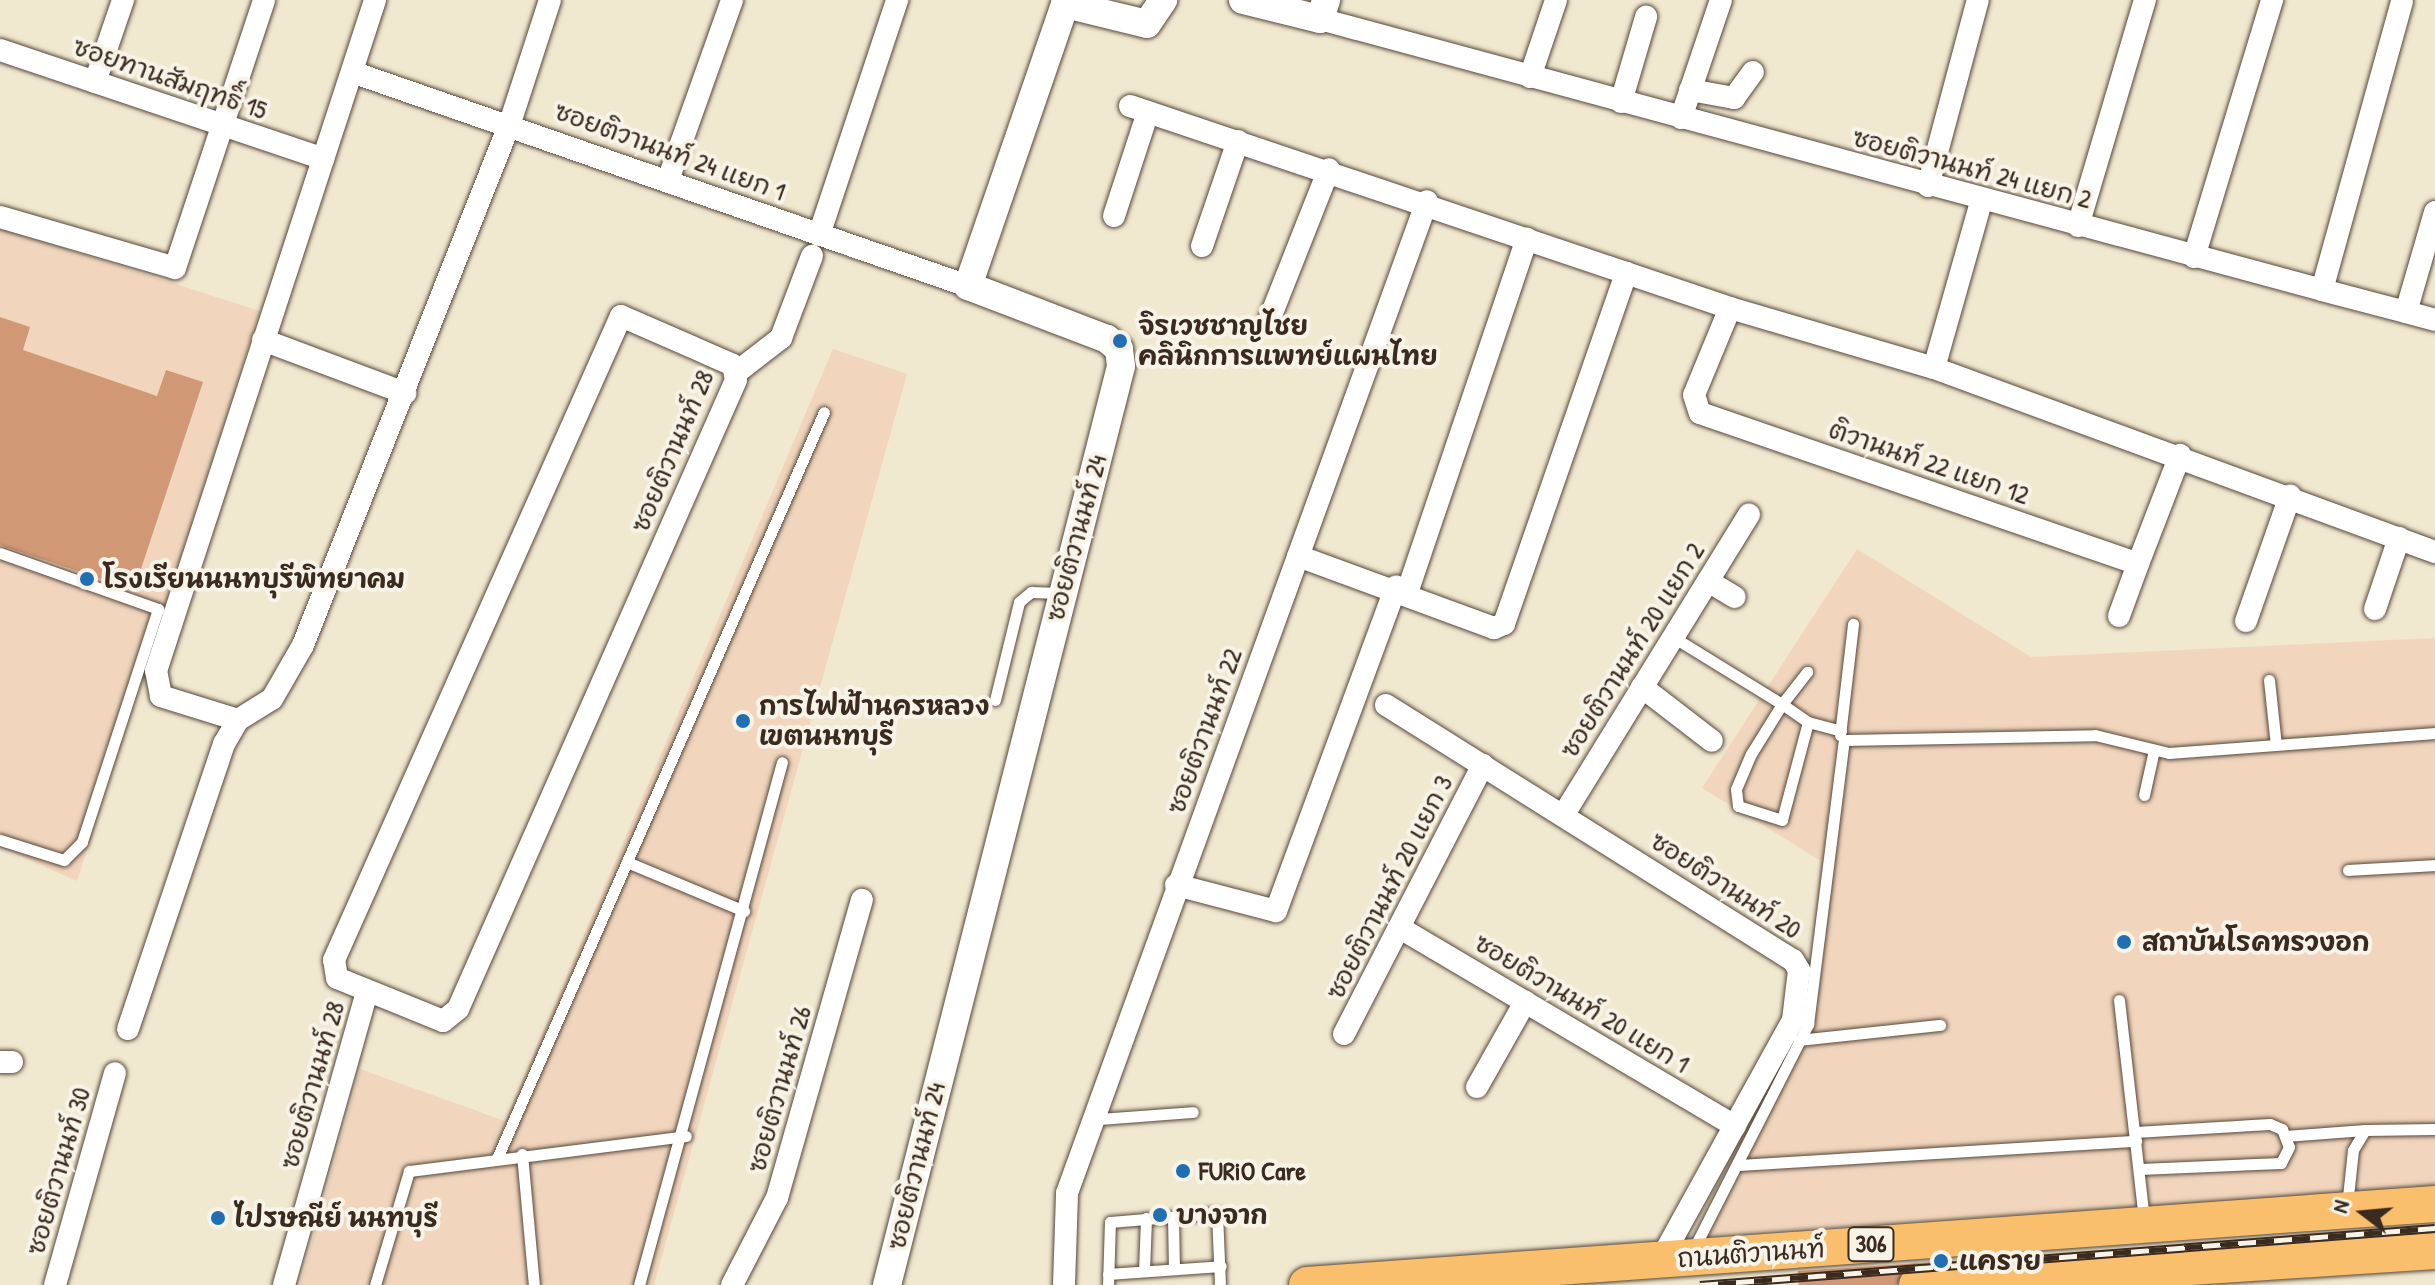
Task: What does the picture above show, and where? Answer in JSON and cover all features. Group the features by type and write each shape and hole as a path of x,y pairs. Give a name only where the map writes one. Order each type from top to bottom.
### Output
{"main road":[{"name":"ถนนติวานนท์","path":"1307,1285 2435,1204"},
{"path":"2347,1211 2348,1257"},
{"name":"306","path":"1917,1285 2208,1276 2348,1257 2435,1251"}],"street":[{"path":"95,82 123,0"},
{"path":"0,217 173,269 264,0"},
{"path":"128,1029 211,778 238,720 272,699 303,645 510,123 550,0"},
{"path":"668,180 732,0"},
{"path":"737,372 781,338 816,246 897,0"},
{"path":"968,286 1066,2 1147,24 1163,0"},
{"path":"1243,0 1323,9"},
{"path":"1530,77 1556,0"},
{"path":"1681,118 1721,0"},
{"path":"1928,186 1978,0"},
{"path":"2078,226 2145,0"},
{"path":"2194,257 2272,0"},
{"path":"238,720 161,696 154,681 352,72 369,2"},
{"path":"2322,290 2402,2"},
{"name":"ซอยติวานนท์ 24 แยก 2","path":"1323,9 1530,77 1981,202 2435,320"},
{"path":"1621,102 1646,17"},
{"name":"ซอยทานสัมฤทธิ์ 15","path":"0,50 323,159"},
{"name":"ซอยติวานนท์ 24 แยก 1","path":"352,72 510,123 668,180 816,246 968,286"},
{"path":"1690,90 1734,98 1753,72"},
{"path":"1114,216 1139,109 1427,201 1527,239 1730,308 1934,368 2180,455 2435,552"},
{"path":"1202,246 1238,141"},
{"path":"1270,318 1329,169"},
{"name":"ซอยติวานนท์ 22","path":"1064,1285 1067,1193 1098,1119 1176,885 1427,201"},
{"path":"1934,368 1981,202"},
{"path":"2406,312 2435,212"},
{"path":"1176,885 1276,911 1402,589 1527,239"},
{"path":"1298,556 1402,589 1494,628 1513,613 1626,273"},
{"name":"ซอยติวานนท์ 24","path":"887,1285 1062,593 1119,349 968,286"},
{"name":"ติวานนท์ 22 แยก 12","path":"1730,308 1694,395 1700,413 2138,564"},
{"name":"ซอยติวานนท์ 28","path":"626,317 737,372 458,1009 443,1021 337,978 334,960 616,322 626,317"},
{"path":"263,340 405,393"},
{"path":"2119,616 2180,455"},
{"path":"2246,621 2290,496"},
{"name":"ซอยติวานนท์ 20 แยก 2","path":"1564,814 1749,515"},
{"path":"2375,609 2399,538"},
{"path":"1708,581 1735,597"},
{"path":"1642,687 1712,741"},
{"name":"ซอยติวานนท์ 20","path":"1386,705 1793,960 1793,1020 1735,1126 1675,1258"},
{"name":"ซอยติวานนท์ 20 แยก 3","path":"1344,1034 1483,765"},
{"name":"ซอยติวานนท์ 26","path":"732,1285 777,1198 862,900"},
{"name":"ซอยติวานนท์ 20 แยก 1","path":"1400,928 1735,1126"},
{"name":"ซอยติวานนท์ 28","path":"284,1285 367,992"},
{"path":"1477,1087 1525,1002"},
{"name":"ซอยติวานนท์ 30","path":"55,1285 115,1073"}],"lane":[{"path":"498,1156 824,412"},
{"path":"0,553 158,609 82,842 64,860 0,840"},
{"path":"995,700 1019,602 1031,592 1062,593"},
{"path":"1675,1258 1739,1165 1808,1024 1853,624"},
{"path":"1673,637 1808,722 1840,737 2095,735 2154,750 2435,733"},
{"path":"1807,672 1782,704 1751,754 1736,789 1738,806 1782,820 1808,722"},
{"path":"2269,680 2276,745"},
{"path":"2144,795 2154,750"},
{"path":"639,1285 686,1136 782,762"},
{"path":"627,862 744,911"},
{"path":"2348,870 2435,865"},
{"path":"2119,1000 2145,1225"},
{"path":"1799,1040 1940,1025"},
{"path":"1098,1119 1193,1112"},
{"path":"1739,1165 2270,1124 2285,1136 2435,1129"},
{"path":"2347,1211 2353,1150 2365,1130"},
{"path":"375,1285 409,1171 498,1156 686,1136"},
{"path":"2140,1169 2281,1163 2285,1136"},
{"path":"522,1154 534,1285"},
{"path":"1220,1285 1221,1266 1218,1214 1110,1222 1108,1279 1174,1267 1221,1266"},
{"path":"1173,1217 1174,1267"},
{"path":"1144,1271 1146,1218"}],"shaded area":[{"name":"โรงเรียนนนทบุรีพิทยาคม","path":"0,228 260,311 77,881 0,847"},
{"name":"การไฟฟ้านครหลวง เขตนนทบุรี","path":"833,349 907,374 654,1285 300,1285 360,1069 505,1121"},
{"name":"สถาบันโรคทรวงอก","path":"1857,549 2031,657 2435,638 2435,1187 1694,1236 1804,1023 1821,861 1702,788"}],"building":[{"path":"0,317 30,327 23,350 157,396 166,370 203,382 134,590 0,545"},
{"path":"2092,1252 1916,1264 1896,1285 1799,1285 1797,1278 1798,1271"}],"railway":[{"path":"1700,1285 2435,1228"}],"place":[{"name":"จิรเวชชาญไชย คลินิกการแพทย์แผนไทย","path":"1120,341"},
{"name":"โรงเรียนนนทบุรีพิทยาคม","path":"87,579"},
{"name":"การไฟฟ้านครหลวง เขตนนทบุรี","path":"743,721"},
{"name":"สถาบันโรคทรวงอก","path":"2124,942"},
{"name":"FURiO Care","path":"1183,1171"},
{"name":"บางจาก","path":"1160,1215"},
{"name":"ไปรษณีย์ นนทบุรี","path":"218,1218"},
{"name":"แคราย","path":"1941,1261"}]}
